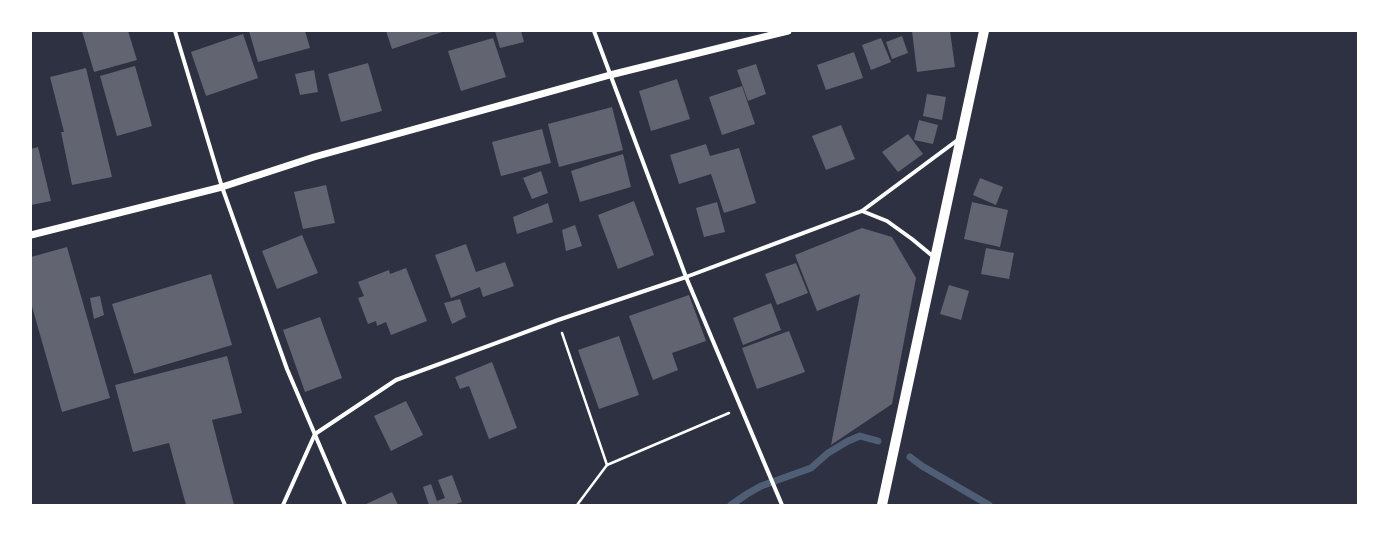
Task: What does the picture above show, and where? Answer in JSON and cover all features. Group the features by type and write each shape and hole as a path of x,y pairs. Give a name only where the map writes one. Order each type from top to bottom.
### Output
{"main road":[{"path":"882,505 984,31"}],"street":[{"path":"175,31 222,187 287,369 345,505"},
{"path":"594,31 686,277 782,505"},
{"path":"31,234 222,187 314,158 610,76 788,31"},
{"path":"283,505 315,434 396,380 558,320 686,277 862,211 960,139"},
{"path":"862,211 887,221 935,258"}],"path":[{"path":"558,320 606,465"},
{"path":"577,505 606,465 740,408"}],"building":[{"path":"82,31 128,31 137,60 94,72"},
{"path":"249,31 305,31 310,48 258,62"},
{"path":"386,31 445,31 392,49"},
{"path":"495,31 521,31 524,42 500,48"},
{"path":"912,31 950,31 955,67 917,72"},
{"path":"243,34 258,78 206,96 191,52"},
{"path":"902,36 908,53 892,59 886,42"},
{"path":"493,38 506,77 461,91 448,51"},
{"path":"881,38 891,62 871,70 862,45"},
{"path":"854,52 863,78 826,90 817,65"},
{"path":"368,63 382,111 341,122 328,74"},
{"path":"756,64 766,94 748,101 737,70"},
{"path":"135,66 152,126 117,136 100,76"},
{"path":"86,68 112,177 72,185 61,132 64,132 50,77"},
{"path":"314,70 318,92 300,95 295,74"},
{"path":"677,79 690,119 651,131 639,91"},
{"path":"742,86 755,124 722,135 709,97"},
{"path":"927,94 946,97 942,120 923,116"},
{"path":"612,107 623,150 559,167 548,124"},
{"path":"919,120 938,125 933,144 914,140"},
{"path":"841,125 855,159 826,170 812,136"},
{"path":"542,129 551,163 501,176 492,142"},
{"path":"908,134 923,154 898,172 882,152"},
{"path":"706,144 710,156 739,148 756,203 724,213 711,174 679,184 670,155"},
{"path":"38,147 51,201 31,205 31,149"},
{"path":"623,154 631,187 580,202 571,171"},
{"path":"541,171 548,193 532,199 523,178"},
{"path":"980,178 1003,187 996,205 973,195"},
{"path":"326,185 335,223 303,229 294,192"},
{"path":"634,201 654,255 618,269 598,215"},
{"path":"717,202 725,232 704,237 696,208"},
{"path":"972,202 1008,210 1000,247 964,239"},
{"path":"548,203 553,222 517,234 513,217"},
{"path":"575,225 582,246 566,251 562,230"},
{"path":"862,228 892,237 916,278 892,404 831,445 860,294 817,311 795,255"},
{"path":"302,235 318,273 277,289 262,251"},
{"path":"466,244 476,272 505,262 514,286 483,297 480,287 451,298 435,255"},
{"path":"67,247 110,398 62,412 31,303 31,257"},
{"path":"986,248 1014,253 1009,279 981,274"},
{"path":"796,263 808,293 777,305 765,274"},
{"path":"406,268 427,321 391,335 386,322 377,326 376,321 368,324 358,298 364,296 358,282 389,270 390,274"},
{"path":"211,274 232,345 134,374 112,304"},
{"path":"949,285 969,291 961,320 940,314"},
{"path":"689,295 706,341 672,353 678,370 653,380 629,316"},
{"path":"100,296 104,315 94,319 90,298"},
{"path":"460,299 466,317 452,324 444,303"},
{"path":"771,303 781,330 743,345 733,318"},
{"path":"320,317 342,378 305,392 283,330"},
{"path":"789,331 805,372 757,389 742,348"},
{"path":"619,336 639,395 599,409 578,350"},
{"path":"227,356 242,413 212,420 234,505 186,505 169,443 133,452 115,385"},
{"path":"492,362 517,428 489,439 469,386 460,389 455,377"},
{"path":"406,401 423,435 391,451 374,416"},
{"path":"452,475 462,502 453,505 429,505 423,487 431,484 437,501 445,498 438,480"},
{"path":"392,492 398,505 364,505"}],"waterway":[{"path":"731,505 761,486 811,468 828,453 848,441 860,436 878,441"},
{"path":"910,457 922,466 989,505"}]}
